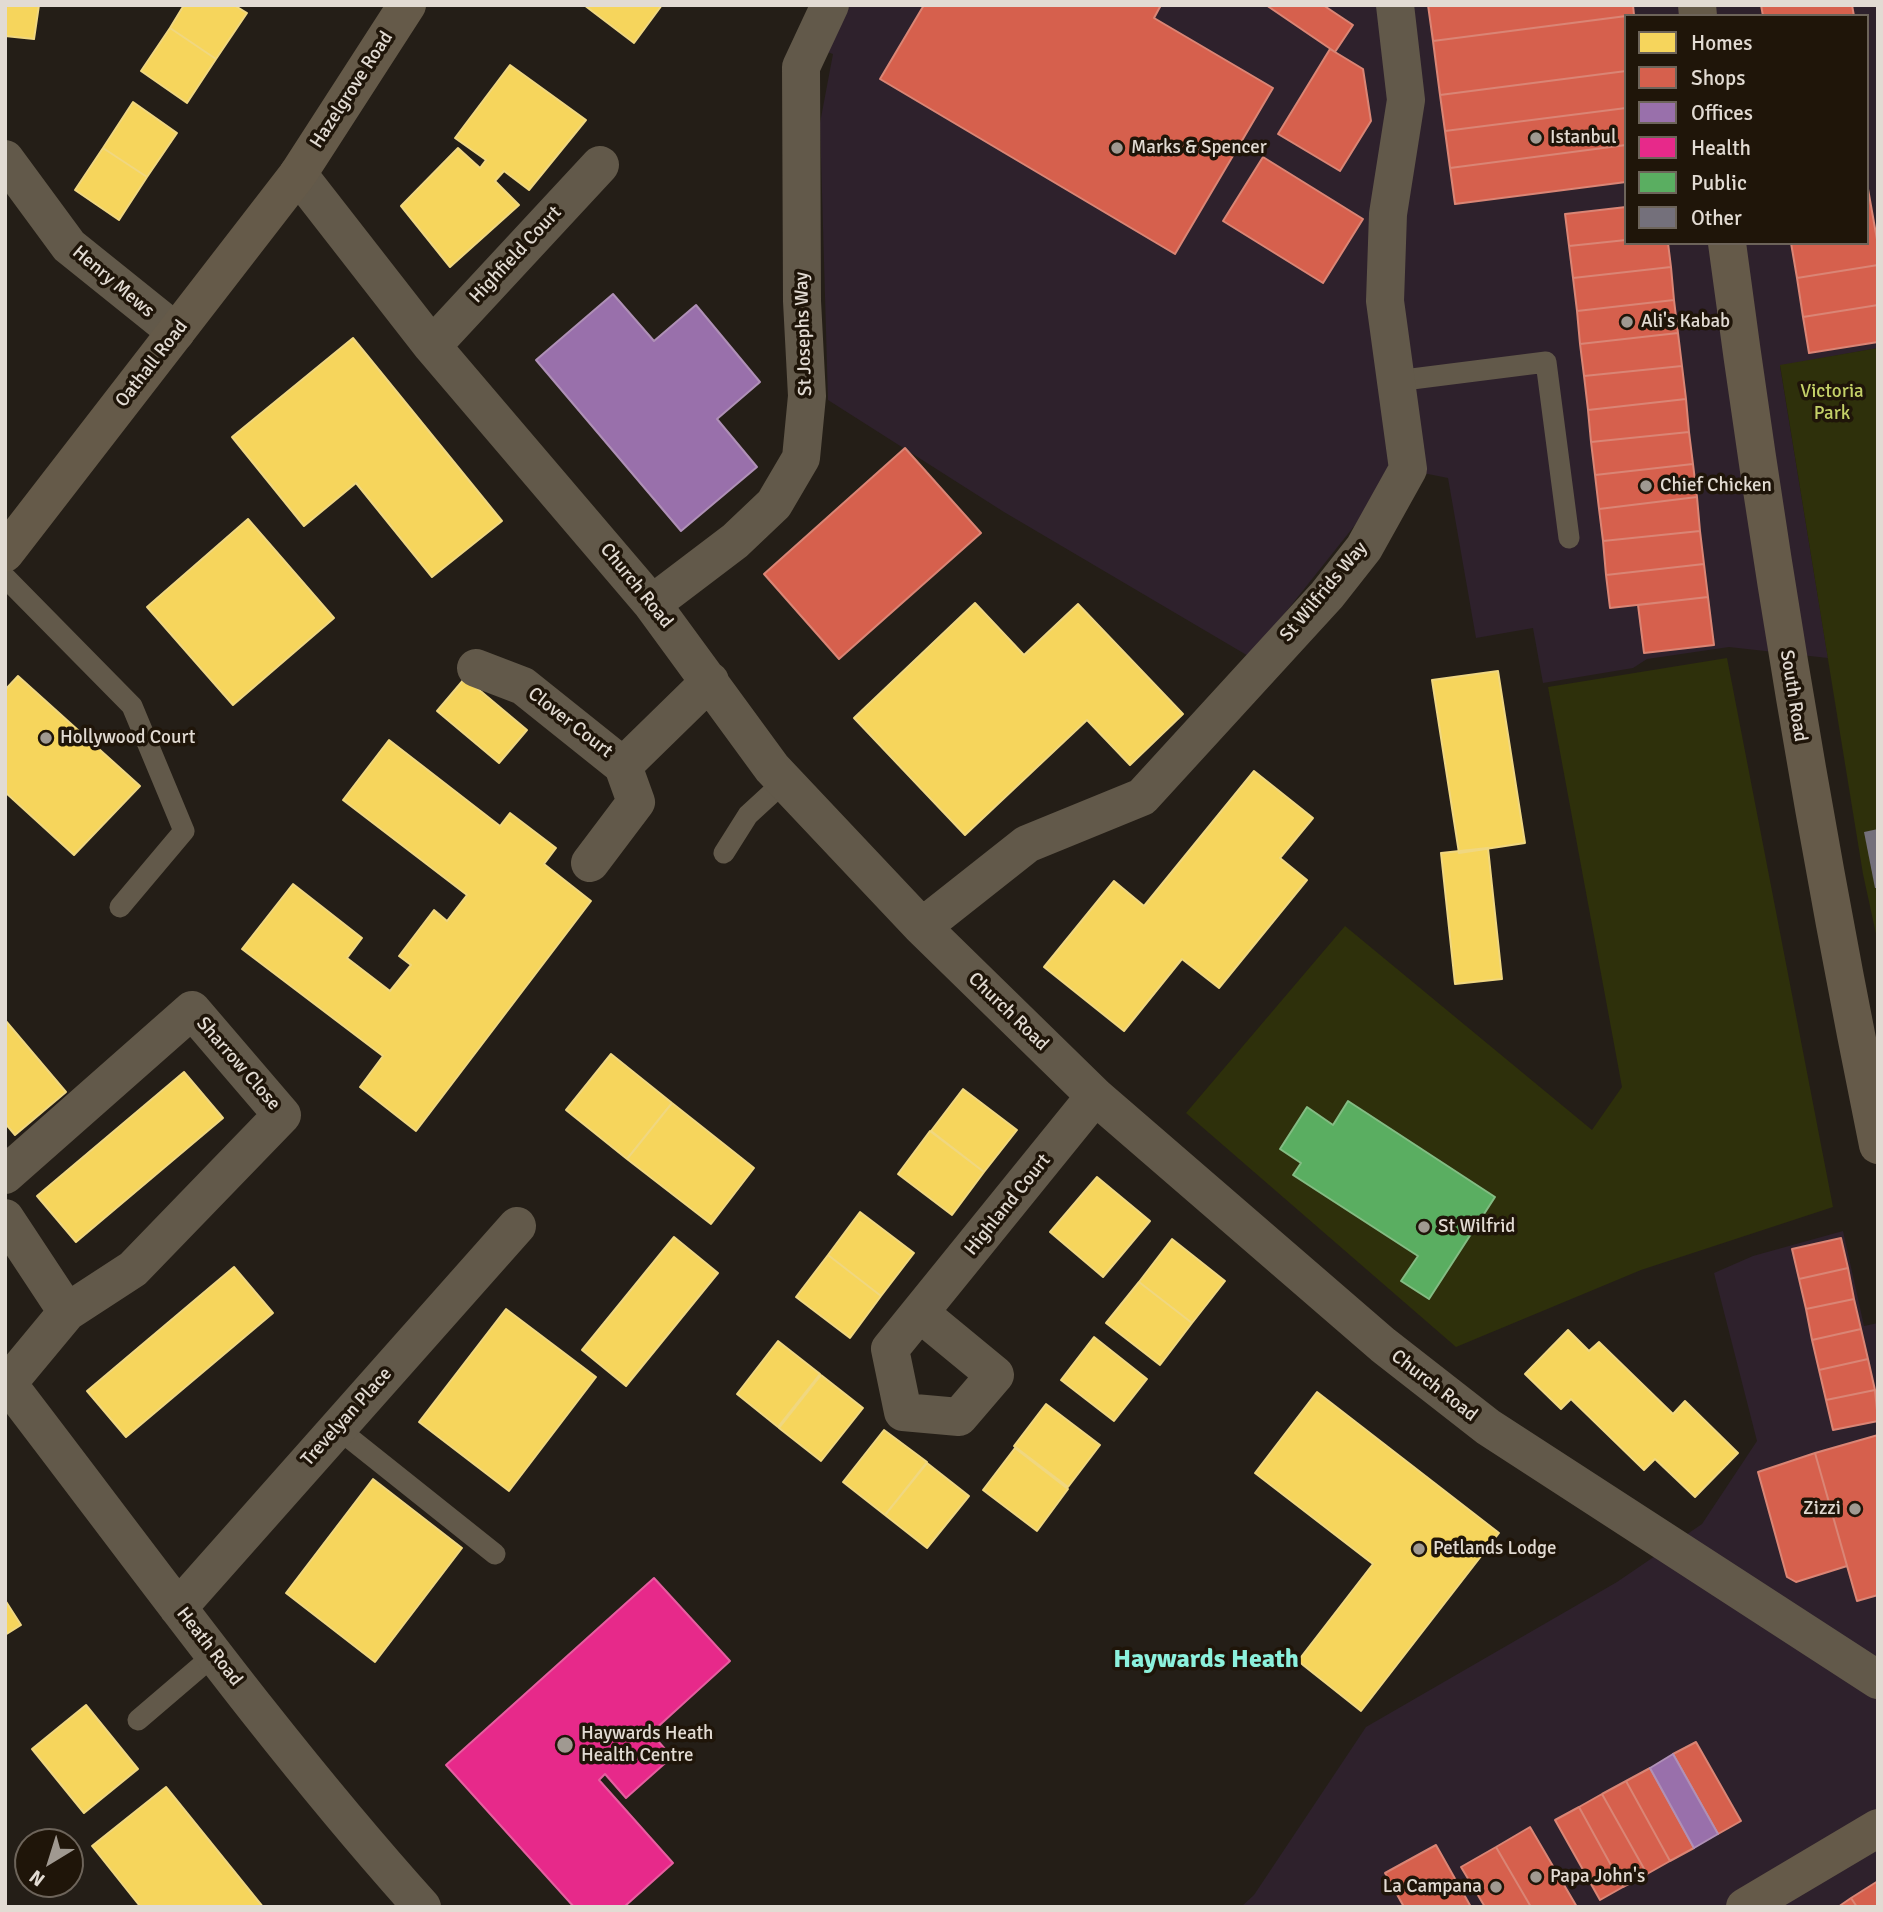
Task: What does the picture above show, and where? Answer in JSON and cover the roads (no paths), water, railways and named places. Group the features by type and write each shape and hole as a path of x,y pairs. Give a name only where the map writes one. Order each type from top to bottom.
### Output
{"main road":[{"name":"Hazelgrove Road","path":"298,174 407,5"},
{"name":"Oathall Road","path":"5,553 298,174"},
{"name":"South Road","path":"1727,245 1749,409 1795,710 1878,1145"},
{"path":"1745,1907 1878,1828"}],"street":[{"name":"St Josephs Way","path":"652,604 735,541 774,504 801,458 807,396 802,301 801,68 830,5"},
{"name":"St Wilfrids Way","path":"922,927 1027,844 1142,797 1327,595 1364,548 1408,470 1385,301 1387,231 1406,100 1395,5"},
{"name":"Henry Mews","path":"5,159 69,246 176,332"},
{"name":"Highfield Court","path":"432,346 600,165"},
{"name":"Church Road","path":"298,174 432,346 652,604 785,781 922,927 1095,1096 1383,1345 1488,1427 1878,1680"},
{"name":"Clover Court","path":"476,668 523,686 623,766 636,802 590,863"},
{"name":"Clover Court","path":"623,766 710,681"},
{"name":"Sharrow Close","path":"5,1175 192,1010 282,1115 133,1269 67,1312 6,1382"},
{"name":"Highland Court","path":"921,1314 1095,1096"},
{"path":"5,1218 67,1312"},
{"name":"Trevelyan Place","path":"178,1608 517,1226"},
{"name":"Heath Road","path":"6,1382 214,1655 363,1842 422,1907"}],"lane":[{"path":"1396,381 1546,362 1569,538"},
{"path":"5,577 132,706 184,831 120,907"},
{"path":"724,853 748,815 785,781"},
{"path":"337,1428 495,1554"},
{"path":"138,1720 214,1655"}],"place":[{"name":"Istanbul","path":"1536,138"},
{"name":"Marks & Spencer","path":"1117,148"},
{"name":"Ali's Kabab","path":"1627,322"},
{"name":"Chief Chicken","path":"1646,486"},
{"name":"Hollywood Court","path":"46,738"},
{"name":"St Wilfrid","path":"1424,1227"},
{"name":"Zizzi","path":"1855,1509"},
{"name":"Petlands Lodge","path":"1419,1549"},
{"name":"Haywards Heath Health Centre","path":"565,1745"},
{"name":"Papa John's","path":"1536,1877"},
{"name":"La Campana","path":"1496,1887"}],"district":[{"name":"Haywards Heath","path":"1206,1660"}],"park label":[{"name":"Victoria Park","path":"1832,403"}]}
